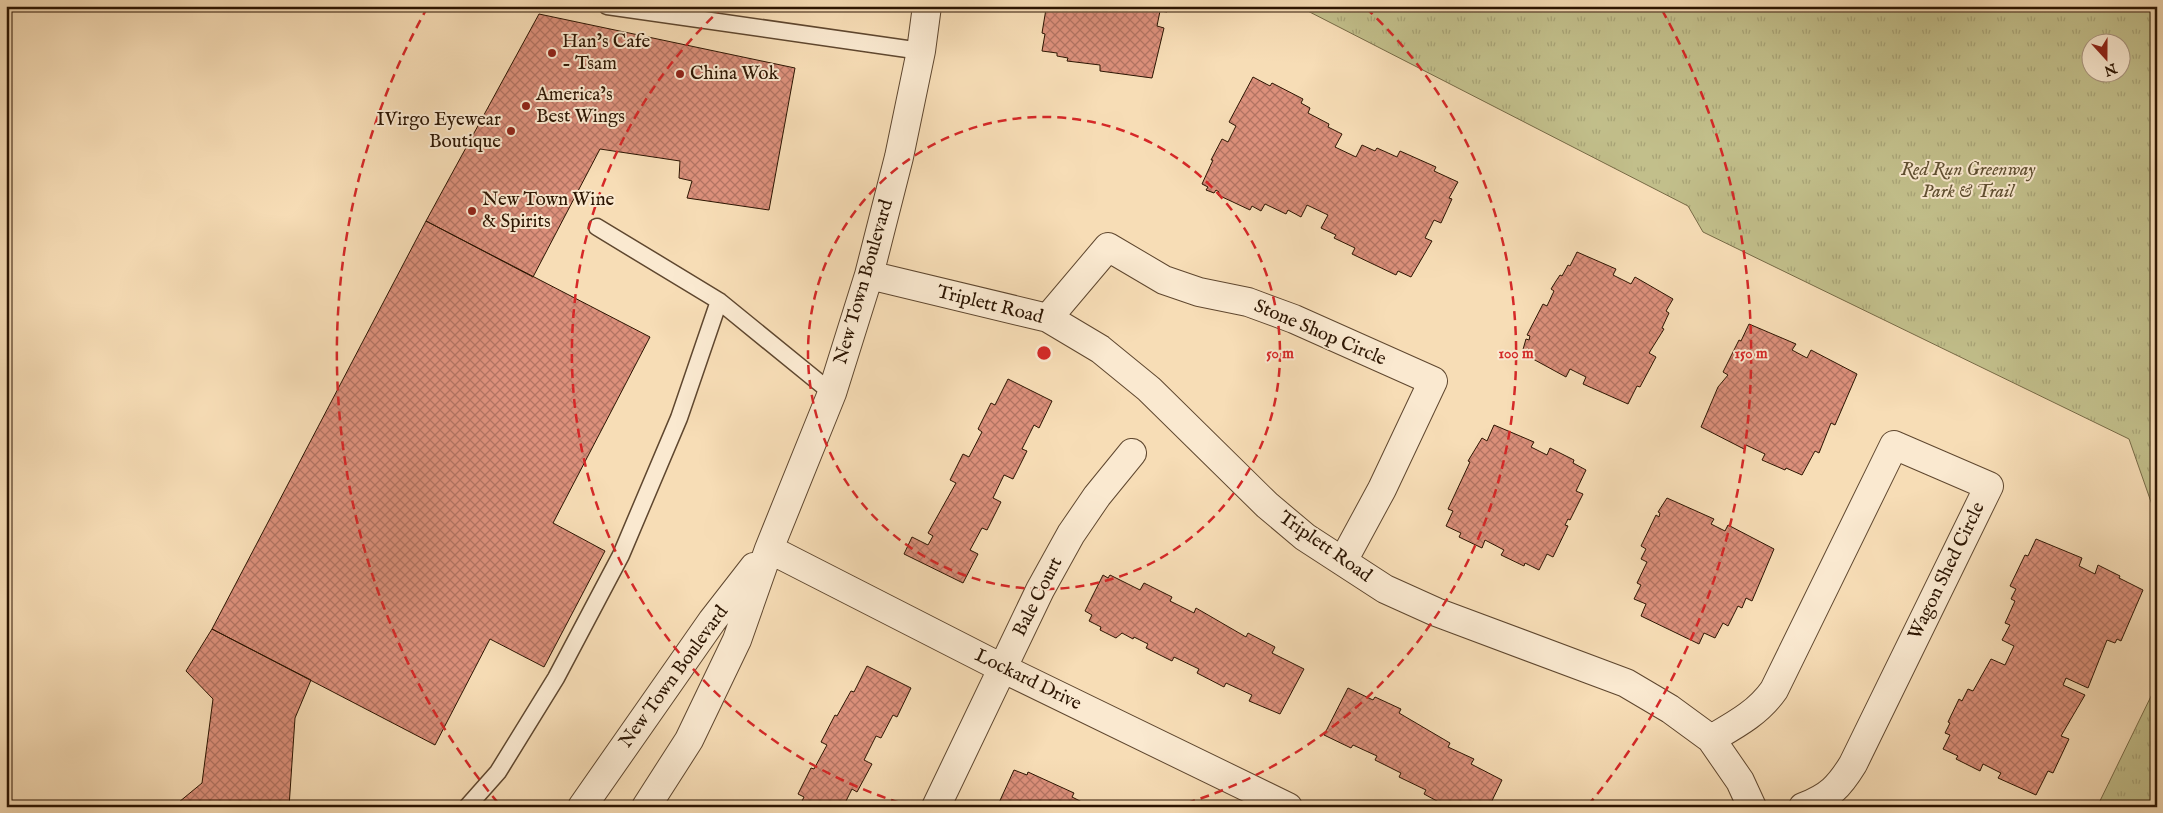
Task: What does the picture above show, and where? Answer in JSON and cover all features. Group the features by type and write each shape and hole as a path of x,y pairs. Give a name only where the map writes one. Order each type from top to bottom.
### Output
{"street":[{"name":"New Town Boulevard","path":"646,807 689,740 736,640 769,549 832,393 869,275 899,157 921,51 927,6"},
{"name":"Stone Shop Circle","path":"1048,318 1108,247 1164,280 1199,292 1248,302 1294,319 1432,381 1382,489 1343,561"},
{"name":"Triplett Road","path":"869,275 1048,318 1100,349 1149,389 1267,505 1304,537 1385,589 1436,612 1626,683 1670,709 1710,739 1740,781 1752,807"},
{"name":"Wagon Shed Circle","path":"1710,739 1751,716 1765,703 1774,690 1894,445 1989,486 1842,783 1823,799 1803,807"},
{"name":"Bale Court","path":"936,807 1040,590 1071,534 1097,496 1132,453"},
{"name":"New Town Boulevard","path":"582,807 712,621 769,549"},
{"name":"Lockard Drive","path":"769,549 1002,668 1288,807"}],"lane":[{"path":"607,6 921,51"},
{"path":"597,227 719,301 832,393"},
{"path":"466,807 498,772 556,678 621,555 679,418 719,301"}],"green space":[{"name":"Red Run Greenway Park & Trail","path":"1298,6 2157,6 2157,519 2129,439 1703,232 1688,206"},
{"path":"2157,684 2157,807 2097,807"}],"building":[{"path":"1056,6 1168,6 1167,12 1160,11 1157,26 1164,28 1152,78 1100,71 1100,65 1067,61 1068,58 1057,56 1057,53 1042,51 1045,34 1042,33 1046,9 1055,11"},
{"path":"539,14 795,68 769,210 687,198 692,181 679,178 680,161 600,149 533,277 426,221"},
{"path":"1253,77 1270,86 1272,83 1303,99 1301,103 1310,108 1308,113 1329,124 1328,127 1342,134 1335,147 1356,157 1362,145 1375,151 1377,148 1397,157 1400,151 1436,167 1434,171 1458,182 1449,198 1452,199 1441,223 1434,220 1425,238 1432,241 1411,277 1398,271 1396,275 1352,254 1355,248 1334,238 1336,235 1321,228 1328,215 1307,205 1301,217 1288,210 1286,214 1265,204 1261,211 1252,206 1250,210 1218,195 1219,192 1216,190 1214,193 1206,190 1208,187 1202,184 1213,160 1211,160 1222,139 1228,142 1236,126 1229,122"},
{"path":"426,221 650,337 553,523 605,551 544,667 490,639 435,745 212,629"},
{"path":"1577,252 1616,269 1613,275 1631,284 1635,277 1673,299 1666,311 1669,313 1662,328 1664,329 1649,353 1656,357 1640,387 1637,386 1628,404 1583,384 1586,377 1570,369 1566,377 1522,353 1526,339 1529,340 1530,336 1527,335 1543,304 1547,306 1554,291 1551,289 1568,265 1570,266"},
{"path":"1749,324 1796,344 1792,350 1807,358 1811,350 1857,374 1835,425 1831,423 1819,453 1815,451 1802,475 1762,460 1765,454 1746,445 1744,449 1701,427 1718,387 1728,375 1723,372"},
{"path":"1008,379 1052,401 1039,428 1034,425 1022,449 1027,451 1013,479 1004,475 993,498 1001,502 987,530 982,528 970,550 978,554 963,583 904,554 912,537 928,545 933,536 928,533 956,483 950,480 963,454 969,457 982,432 978,429 991,403 995,405"},
{"path":"1494,425 1534,442 1531,447 1547,455 1550,448 1574,460 1573,463 1586,470 1576,491 1583,494 1570,520 1568,519 1565,525 1568,526 1553,557 1547,554 1539,570 1525,563 1524,566 1501,555 1504,550 1485,540 1482,548 1459,537 1461,533 1446,526 1453,511 1448,509 1470,462 1468,461 1482,438 1487,441"},
{"path":"1667,498 1714,519 1711,524 1725,531 1728,525 1774,549 1752,601 1746,598 1742,608 1738,606 1728,626 1723,623 1715,638 1704,633 1699,644 1641,616 1646,604 1634,599 1641,585 1637,583 1647,562 1641,559 1646,549 1641,546 1656,515 1659,517 1660,513 1658,512"},
{"path":"2036,539 2082,558 2079,566 2095,574 2098,565 2143,590 2121,641 2117,639 2115,643 2107,640 2088,688 2066,678 2063,685 2085,695 2061,736 2069,739 2053,773 2048,771 2036,795 1998,778 2001,773 1983,764 1980,771 1956,759 1958,756 1943,749 1950,735 1945,733 1950,723 1948,722 1959,699 1962,701 1968,689 1973,691 1991,659 2005,665 2014,646 2002,640 2010,625 2005,623 2015,601 2011,599 2016,589 2010,586 2025,555 2028,556"},
{"path":"1103,575 1108,578 1110,575 1140,590 1144,583 1172,597 1170,601 1194,613 1196,608 1246,637 1248,633 1275,647 1272,653 1304,669 1280,714 1249,701 1252,695 1226,683 1224,687 1197,673 1199,669 1174,657 1172,661 1146,648 1148,644 1134,637 1133,639 1122,633 1116,638 1100,630 1101,627 1089,621 1092,615 1085,611"},
{"path":"212,629 311,680 295,718 289,807 173,807 202,783 213,699 186,671"},
{"path":"867,666 911,688 897,717 893,715 881,738 876,736 864,760 872,764 857,792 852,789 843,807 799,807 804,797 798,794 811,768 814,769 827,745 821,742 835,715 837,716 851,691 854,692"},
{"path":"1348,688 1373,700 1375,697 1401,709 1399,713 1450,743 1448,747 1474,759 1471,764 1502,780 1489,807 1448,807 1424,794 1426,790 1399,777 1401,773 1375,760 1377,756 1353,745 1351,748 1324,735"},
{"path":"1014,770 1027,775 1028,772 1074,793 1072,797 1092,807 997,807"}],"place":[{"name":"Han’s Cafe - Tsam","path":"552,53"},
{"name":"China Wok","path":"680,74"},
{"name":"America’s Best Wings","path":"526,106"},
{"name":"IVirgo Eyewear Boutique","path":"511,131"},
{"name":"New Town Wine & Spirits","path":"472,211"}]}
